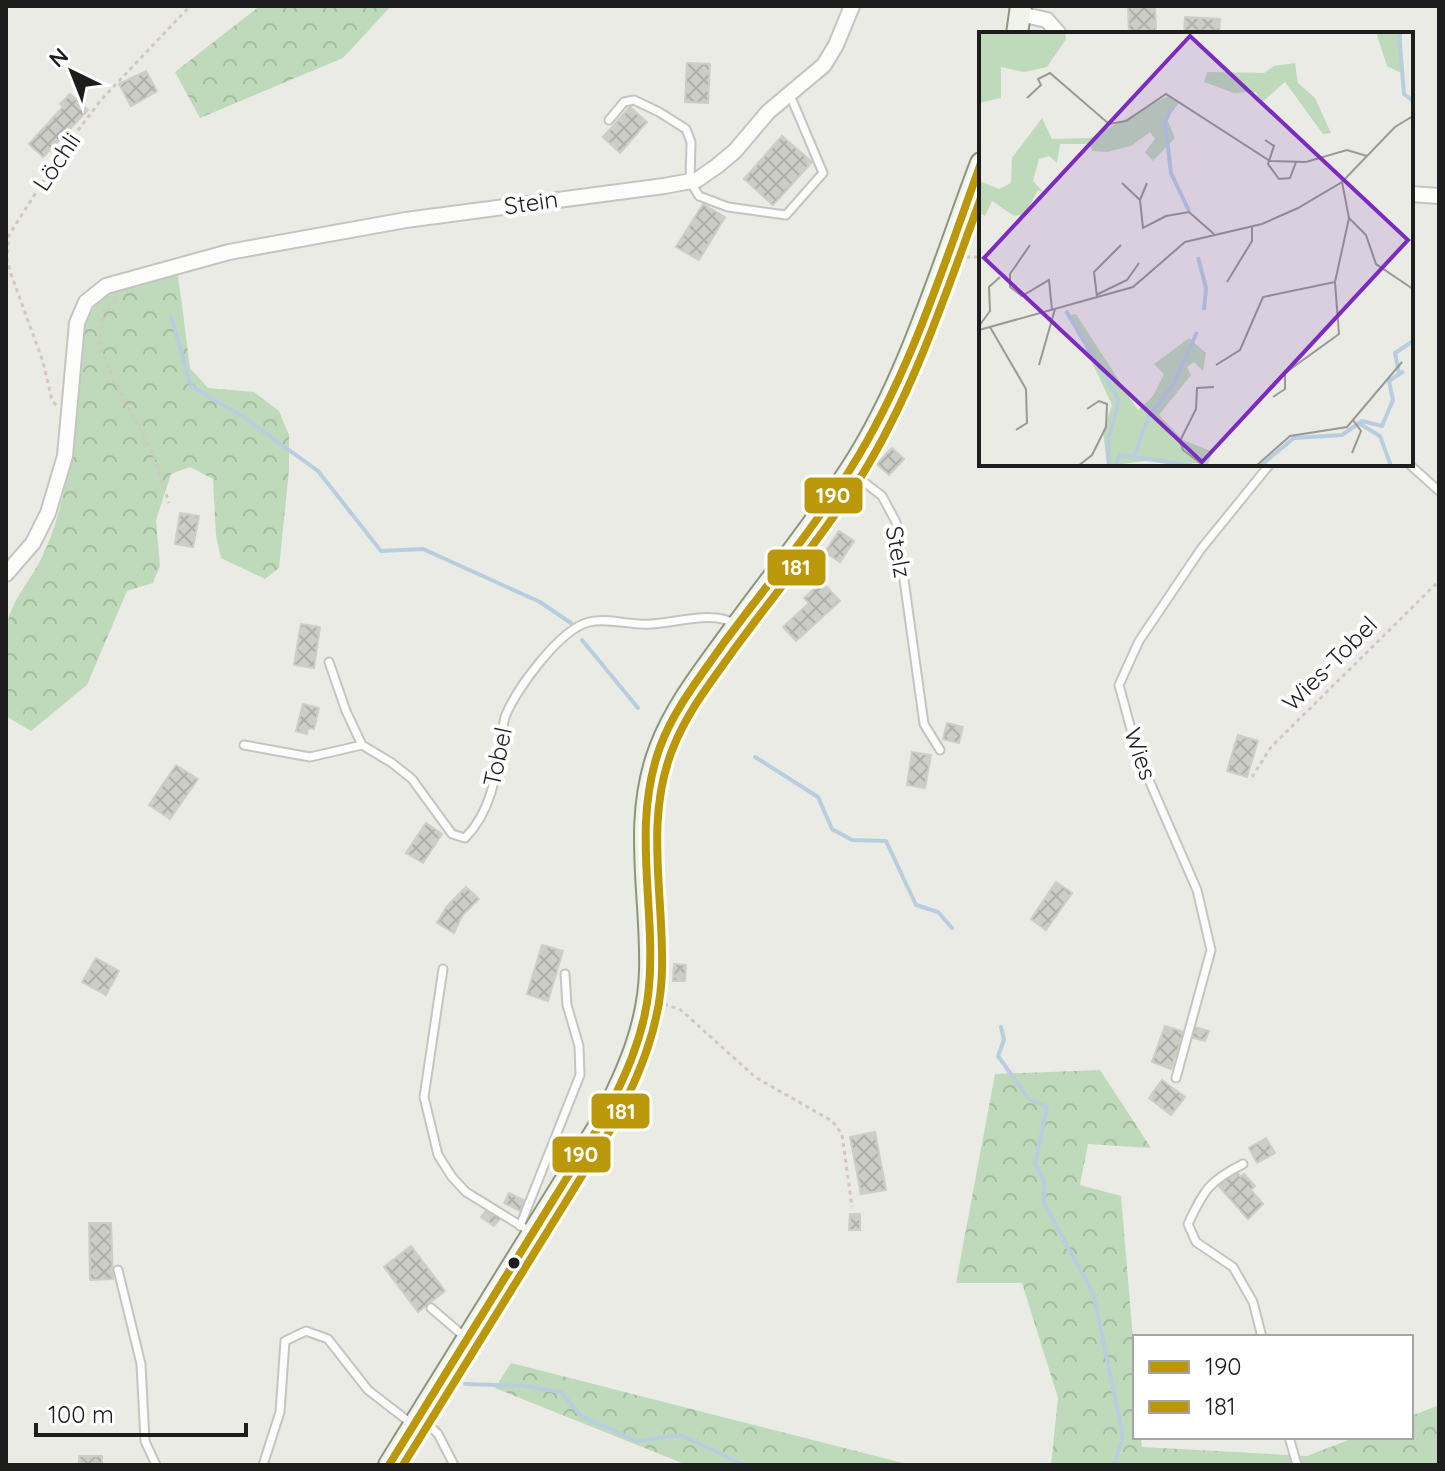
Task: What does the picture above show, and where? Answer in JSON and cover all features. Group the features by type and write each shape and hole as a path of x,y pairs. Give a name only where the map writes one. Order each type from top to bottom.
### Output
{"main road":[{"path":"389,1465 467,1340 526,1230 604,1118 624,1080 640,1037 650,972 643,845 653,766 677,712 698,678 850,471 875,431 898,382 979,168"}],"street":[{"name":"Stein","path":"134,277 229,252 406,220 690,181 717,166 735,151 768,112 824,65 852,6"},
{"path":"1019,18 1047,20 1057,32"},
{"path":"1413,194 1439,196"},
{"path":"6,574 33,543 48,513 65,456 73,345 77,323 86,302 106,286 134,277"}],"lane":[{"path":"609,120 624,102 634,100 686,129 691,142 690,181 699,196 728,207 786,215 823,173 790,94"},
{"name":"Wies","path":"1176,1078 1211,950 1197,890 1138,755 1119,685 1139,641 1201,549 1268,466"},
{"path":"1411,466 1439,491"},
{"name":"Stelz","path":"850,471 882,496 896,522 924,724 940,750"},
{"name":"Tobel","path":"362,745 412,779 452,834 465,838 475,828 486,808 496,775 505,718 522,687 554,647 576,627 592,621 648,625 716,617 737,625"},
{"path":"244,745 310,757 362,745 329,662"},
{"path":"443,969 424,1097 438,1155 466,1192 526,1230 580,1075 579,1046 567,1005 565,974"},
{"path":"1243,1164 1220,1175 1202,1194 1188,1224 1196,1242 1233,1267 1253,1302 1261,1335"},
{"path":"118,1270 141,1364 145,1441 156,1465"},
{"path":"431,1308 467,1340"},
{"path":"263,1465 280,1412 285,1341 306,1331 328,1339 368,1390 438,1434 454,1465"},
{"path":"1290,1439 1297,1465"}],"path":[{"name":"Löchli","path":"69,410 58,407 52,400 43,362 7,260 9,235 63,150 101,100 190,6"},
{"path":"134,277 105,309 99,344 156,461 169,503"},
{"name":"Wies-Tobel","path":"1252,777 1271,747 1439,581"},
{"path":"660,1003 681,1010 755,1077 832,1121 842,1134 852,1207"}],"green space":[{"path":"260,6 391,6 343,58 200,118 175,72"},
{"path":"149,273 178,275 190,368 208,388 254,392 279,411 289,435 289,470 279,568 265,579 221,558 216,536 213,479 190,467 171,474 156,520 160,566 153,583 127,591 87,685 31,731 6,716 4,656 9,616 47,545 60,506 73,448 76,376 85,325 96,305 111,291"},
{"path":"1100,1070 1151,1148 1088,1144 1080,1185 1121,1196 1133,1339 1133,1439 1141,1439 1142,1447 1307,1456 1351,1439 1413,1439 1413,1415 1439,1405 1439,1465 1051,1465 1058,1398 1022,1283 956,1283 995,1074"},
{"path":"511,1363 911,1465 687,1465 495,1388"}],"building":[{"path":"1128,6 1155,6 1156,31 1129,32"},
{"path":"1185,17 1220,19 1219,32 1184,32"},
{"path":"687,63 710,64 708,103 685,102"},
{"path":"146,71 157,91 131,106 119,84"},
{"path":"70,94 88,110 43,157 29,144 63,107 60,104"},
{"path":"630,107 647,122 620,153 603,137"},
{"path":"782,136 812,162 773,205 744,179"},
{"path":"703,204 725,217 699,260 676,247"},
{"path":"892,448 904,459 889,475 877,464"},
{"path":"180,513 199,516 193,547 175,544"},
{"path":"839,531 854,541 840,562 825,552"},
{"path":"822,582 840,601 796,641 783,627 809,603 804,598"},
{"path":"301,624 320,627 314,668 294,665"},
{"path":"303,704 319,708 314,729 308,728 307,734 296,731"},
{"path":"947,723 963,727 959,743 943,739"},
{"path":"1238,735 1258,741 1247,777 1227,771"},
{"path":"912,752 931,755 925,788 907,785"},
{"path":"176,765 198,779 170,819 149,805"},
{"path":"426,823 442,834 423,863 406,853"},
{"path":"1056,882 1072,893 1046,930 1031,919"},
{"path":"466,887 479,899 462,916 454,933 437,923 447,906"},
{"path":"542,945 563,951 548,1001 527,994"},
{"path":"96,958 119,971 106,995 82,982"},
{"path":"674,964 686,965 685,981 673,981"},
{"path":"1165,1026 1184,1032 1171,1069 1152,1062"},
{"path":"1194,1027 1209,1031 1205,1041 1191,1037"},
{"path":"1162,1080 1185,1097 1171,1115 1149,1098"},
{"path":"875,1132 886,1190 861,1194 850,1137"},
{"path":"1266,1138 1275,1153 1257,1163 1249,1148"},
{"path":"1234,1169 1241,1177 1244,1174 1255,1186 1251,1190 1263,1204 1248,1219 1217,1184"},
{"path":"509,1193 525,1201 520,1211 504,1203"},
{"path":"488,1208 501,1218 494,1226 481,1217"},
{"path":"850,1214 860,1214 860,1230 849,1230"},
{"path":"89,1223 111,1223 113,1279 90,1280"},
{"path":"411,1246 445,1291 418,1312 384,1267"},
{"path":"79,1456 102,1456 102,1465 79,1465"}],"waterway":[{"path":"171,317 191,386 242,416 318,471 381,551 423,549 540,602 571,623"},
{"path":"582,640 638,708"},
{"path":"755,757 818,797 832,829 852,840 886,841 916,905 938,912 952,928"},
{"path":"1001,1027 1004,1040 998,1056 1028,1098 1047,1107 1035,1164 1044,1181 1044,1203 1093,1293 1123,1436 1114,1465"},
{"path":"465,1384 524,1386 561,1392 581,1416 637,1441 681,1435 744,1465"}],"transit line":[{"name":"190","path":"389,1465 604,1118 619,1087 639,1038 647,1004 650,957 647,807 651,777 660,747 688,694 821,514 872,432 924,319 979,169"},
{"name":"181","path":"403,1465 614,1124 640,1069 653,1030 661,990 657,830 664,775 673,748 708,686 831,520 881,442 928,340 979,203"}]}
